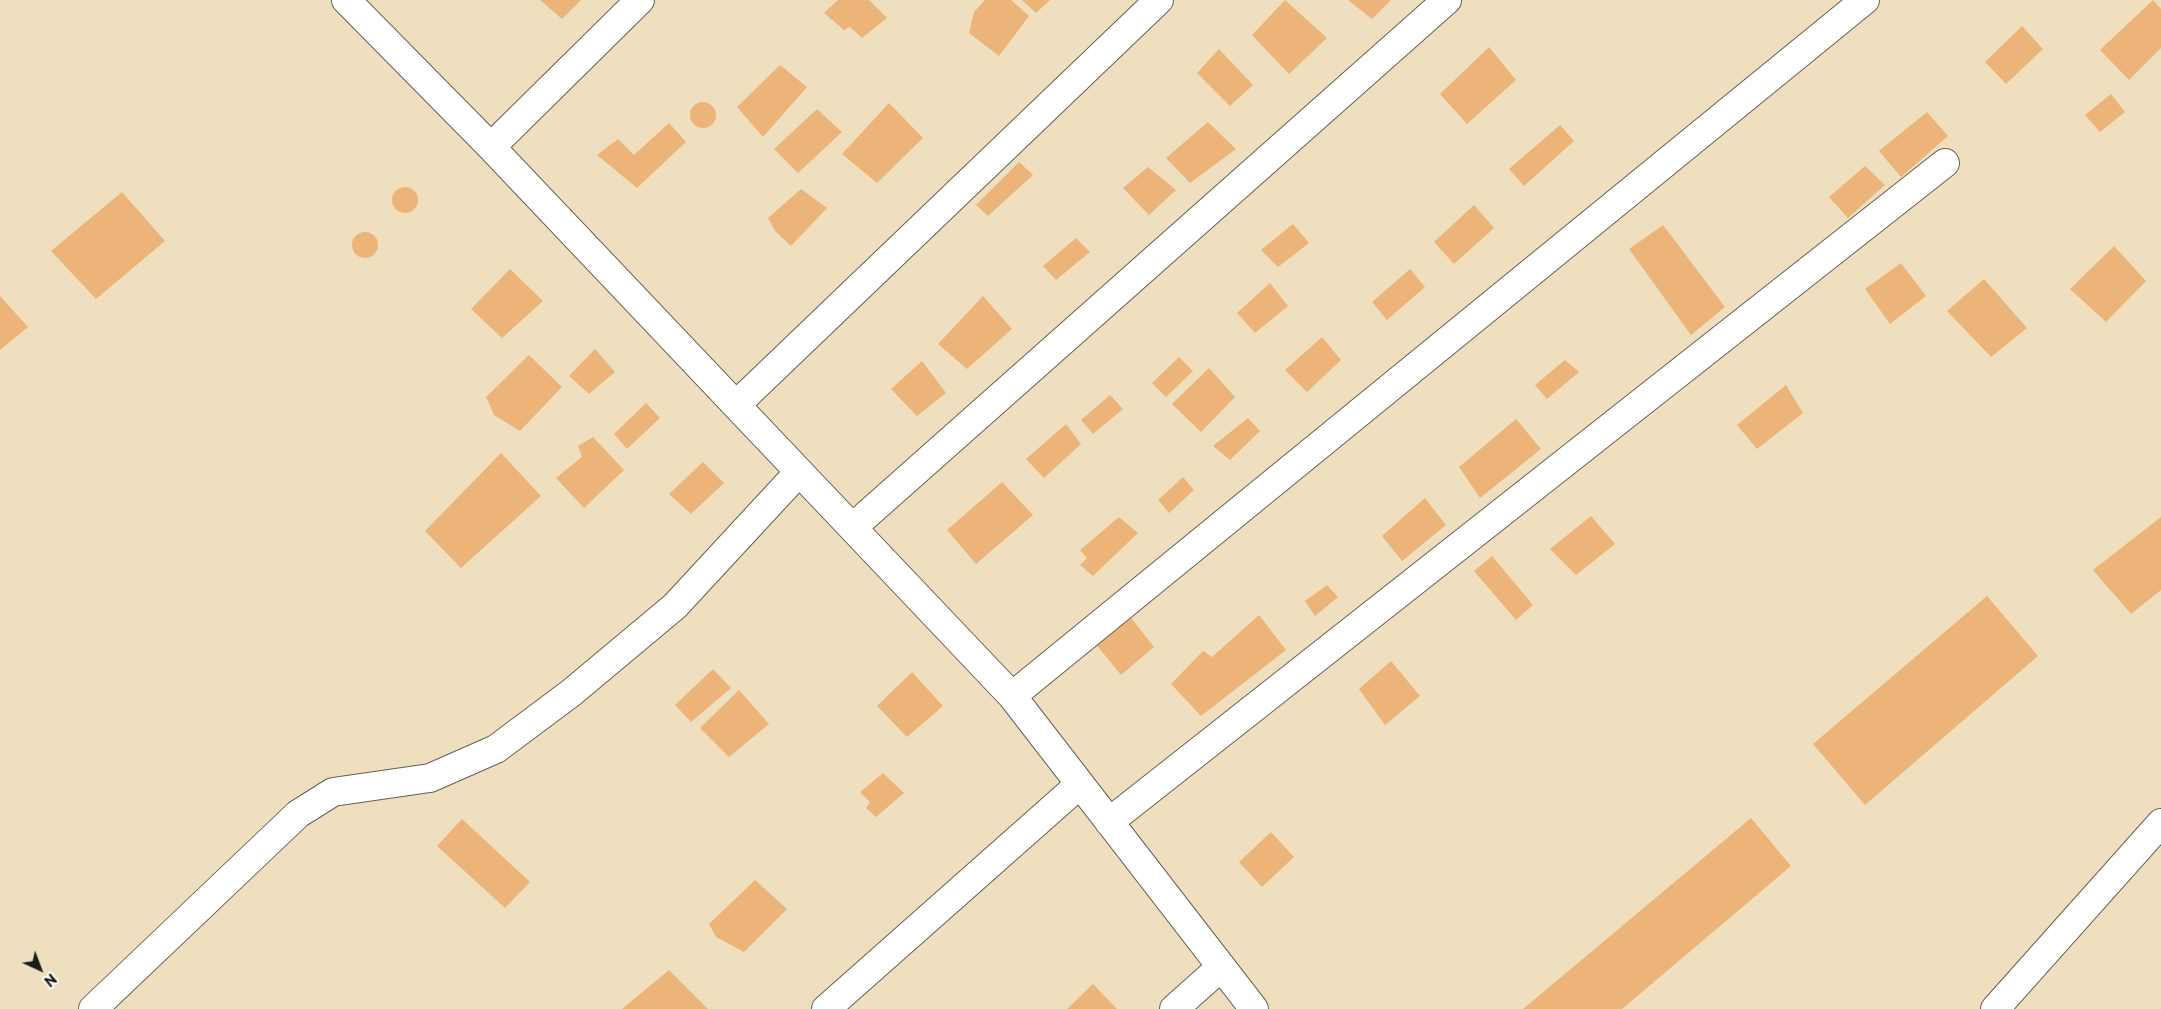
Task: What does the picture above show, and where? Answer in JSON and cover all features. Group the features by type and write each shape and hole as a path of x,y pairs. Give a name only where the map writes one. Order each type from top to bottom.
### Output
{"street":[{"path":"346,0 491,147 1012,696 1254,1009"},
{"path":"491,147 640,0"},
{"path":"736,405 1159,0"},
{"path":"853,527 1447,0"},
{"path":"1012,696 1865,0"},
{"path":"1109,822 1944,163"},
{"path":"92,1009 298,814 333,792 430,778 496,749 571,693 675,606 799,472"},
{"path":"826,1009 1079,785"},
{"path":"1995,1009 2161,823"},
{"path":"1174,1009 1221,967"}],"building":[{"path":"540,0 581,0 562,19"},
{"path":"838,0 869,0 887,18 862,38 850,27 844,30 824,13"},
{"path":"985,0 1011,0 1029,16 999,56 969,33 974,12"},
{"path":"1022,0 1050,0 1036,13"},
{"path":"1285,0 1327,38 1289,74 1252,35"},
{"path":"1348,0 1391,0 1372,19"},
{"path":"2153,0 2161,9 2161,48 2129,80 2100,50"},
{"path":"2022,26 2043,49 2006,84 1985,62"},
{"path":"1489,47 1516,80 1467,124 1440,94"},
{"path":"1219,49 1253,85 1230,106 1197,73"},
{"path":"780,65 807,87 763,137 737,107"},
{"path":"2111,94 2125,112 2100,132 2085,115"},
{"path":"703,102 712,106 716,115 712,124 703,128 694,124 690,115 694,106"},
{"path":"889,103 923,138 877,183 842,154"},
{"path":"817,109 842,132 798,173 774,149"},
{"path":"1927,112 1948,136 1901,177 1879,151"},
{"path":"1208,122 1236,149 1190,183 1166,158"},
{"path":"669,123 686,142 637,188 597,155 618,139 634,155"},
{"path":"1560,125 1574,141 1524,186 1509,169"},
{"path":"1019,162 1033,175 988,216 976,205"},
{"path":"1865,166 1885,185 1848,218 1829,197"},
{"path":"1148,167 1176,190 1149,215 1123,188"},
{"path":"405,187 414,191 418,200 414,209 405,213 396,209 392,200 396,191"},
{"path":"801,189 827,208 791,246 775,231 768,218"},
{"path":"122,192 165,241 96,299 51,251"},
{"path":"1474,205 1494,228 1454,264 1434,242"},
{"path":"1293,224 1309,243 1278,267 1261,250"},
{"path":"1663,225 1725,307 1691,335 1629,249"},
{"path":"365,232 374,236 378,245 374,254 365,258 356,254 352,245 356,236"},
{"path":"1076,238 1090,252 1056,280 1043,266"},
{"path":"2114,246 2146,281 2106,322 2070,289"},
{"path":"1901,263 1926,296 1890,324 1865,289"},
{"path":"510,269 543,301 502,338 471,309"},
{"path":"1410,269 1425,287 1387,320 1372,302"},
{"path":"1984,279 2027,328 1991,357 1947,311"},
{"path":"1270,283 1288,306 1255,333 1237,313"},
{"path":"0,296 28,327 0,350"},
{"path":"983,296 1012,329 967,369 938,344"},
{"path":"1322,337 1341,360 1307,392 1285,370"},
{"path":"595,349 615,372 589,394 569,376"},
{"path":"529,355 562,387 520,431 494,415 486,397"},
{"path":"1179,357 1193,371 1166,397 1152,383"},
{"path":"1565,360 1579,372 1547,399 1535,385"},
{"path":"922,361 946,393 917,416 891,389"},
{"path":"1209,368 1235,397 1201,432 1172,404"},
{"path":"1786,385 1803,413 1757,449 1737,425"},
{"path":"1110,395 1123,409 1093,434 1081,420"},
{"path":"646,403 660,418 627,449 614,434"},
{"path":"1248,418 1260,431 1230,460 1213,446"},
{"path":"1516,419 1541,449 1480,498 1459,467"},
{"path":"1066,424 1081,444 1044,478 1026,459"},
{"path":"593,437 624,470 584,508 556,478 582,457 578,446"},
{"path":"501,453 541,496 461,568 425,531"},
{"path":"703,462 724,483 691,514 669,494"},
{"path":"1183,477 1194,490 1169,513 1158,500"},
{"path":"1002,482 1033,515 976,564 947,530"},
{"path":"1425,498 1446,525 1402,561 1382,536"},
{"path":"1591,516 1615,544 1576,575 1550,549"},
{"path":"1119,517 1138,533 1093,576 1080,565 1087,558 1080,550"},
{"path":"2161,517 2161,590 2131,614 2093,570"},
{"path":"1492,556 1533,605 1516,620 1474,571"},
{"path":"1327,585 1338,597 1315,616 1305,601"},
{"path":"1987,596 2038,656 1865,805 1813,744"},
{"path":"1128,614 1154,647 1121,675 1094,642"},
{"path":"1259,615 1286,650 1201,716 1171,684 1203,651 1212,657"},
{"path":"1391,661 1420,696 1385,725 1359,689"},
{"path":"713,669 731,688 691,722 675,705"},
{"path":"912,672 943,706 907,737 877,706"},
{"path":"739,690 769,724 729,757 700,728"},
{"path":"883,773 904,793 876,817 866,808 870,802 860,792"},
{"path":"1751,818 1791,866 1622,1009 1523,1009"},
{"path":"462,819 530,882 505,908 437,846"},
{"path":"1271,832 1294,857 1262,887 1239,862"},
{"path":"755,880 787,909 744,952 716,937 709,924"},
{"path":"669,970 708,1009 622,1009"},
{"path":"1093,984 1117,1009 1067,1009"}]}
